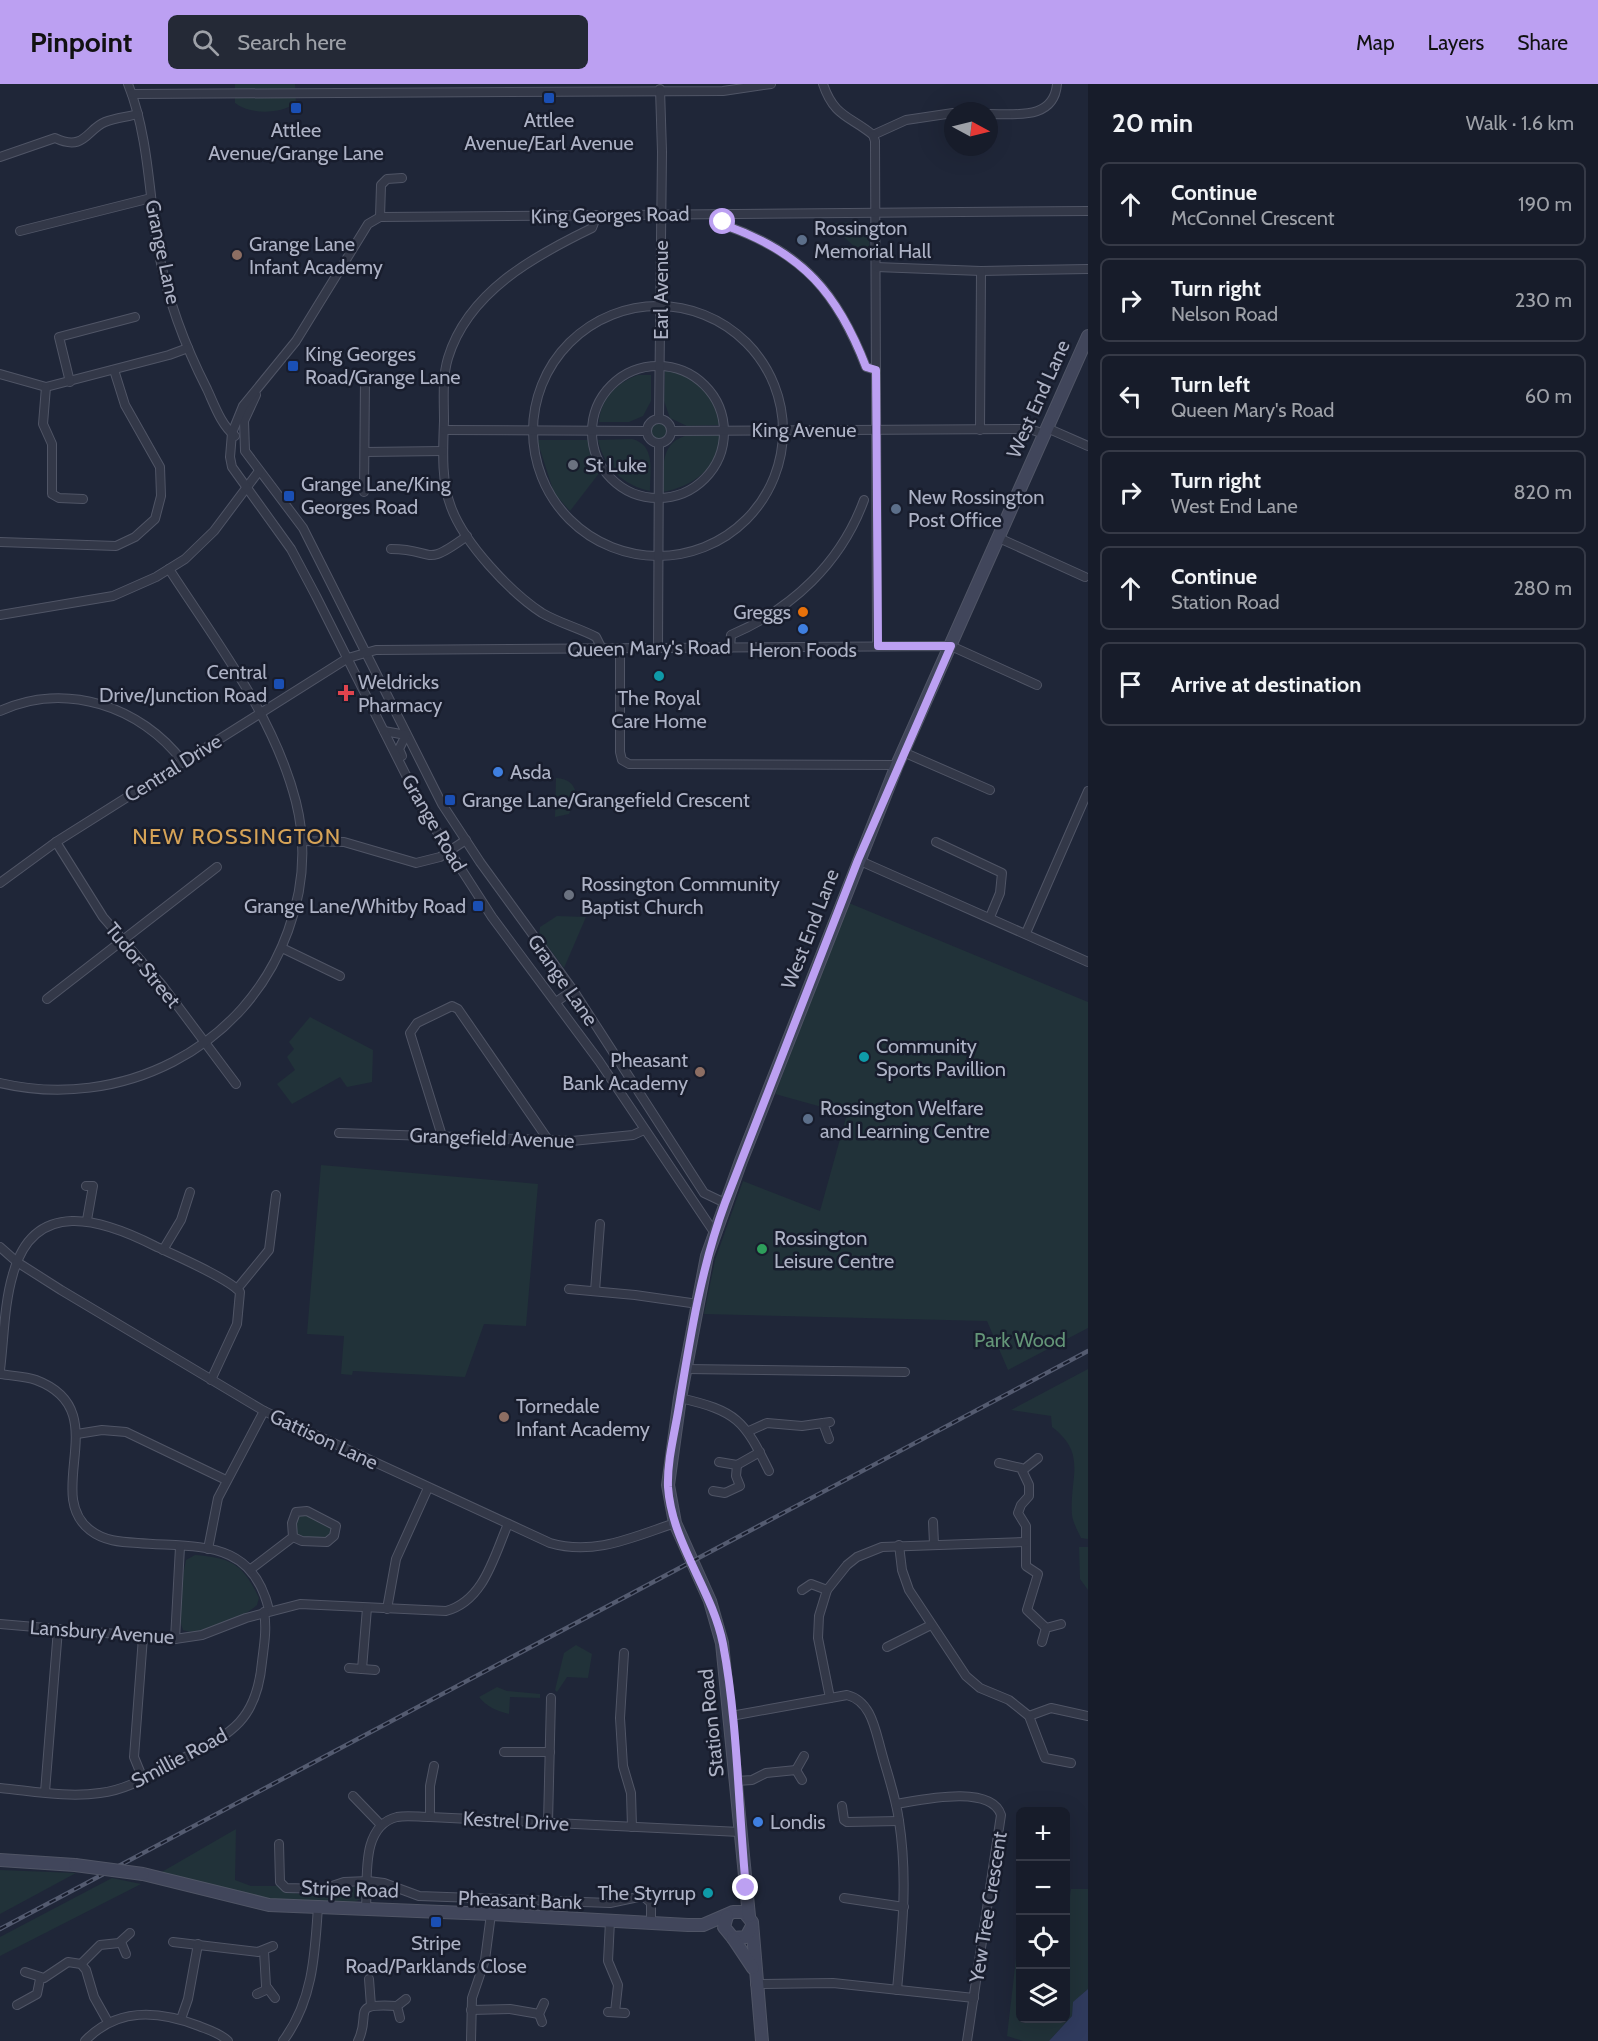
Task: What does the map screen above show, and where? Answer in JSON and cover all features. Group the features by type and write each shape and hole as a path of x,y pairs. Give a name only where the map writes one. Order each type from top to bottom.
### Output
{"street":[{"name":"Grange Lane","path":"128,84 138,114 156,240 168,293 188,348 219,413 231,433 243,440 245,451 303,528 405,735 442,804 573,990 705,1192 725,1203"},
{"path":"132,94 723,90 771,84"},
{"path":"823,84 837,110 846,119 873,135 875,141 878,646"},
{"path":"998,114 1039,112 1050,104 1057,84"},
{"name":"Earl Avenue","path":"659,418 662,307 660,89"},
{"path":"873,135 906,120 944,113"},
{"path":"0,157 55,138 63,142 84,139 103,123 138,114"},
{"path":"243,440 243,413 296,341 368,224 380,217 381,185 387,179 402,178"},
{"path":"20,231 151,198"},
{"name":"King Georges Road","path":"380,217 1088,211"},
{"path":"721,214 727,226 760,239 781,251 814,279 847,320 866,367 876,370"},
{"path":"597,215 592,228 544,251 524,264 488,295 474,312 448,359 443,451 450,506 467,536 492,566 526,600 558,621 596,637 602,649"},
{"path":"876,267 981,271 1088,269"},
{"path":"980,430 981,271"},
{"path":"662,307 710,318 726,325 750,343 774,376 785,409 785,430 782,463 762,501 752,512 734,528 711,542 659,557 639,555 602,543 581,529 563,512 544,484 535,460 529,430 543,378 552,360 562,348 598,322 662,307"},
{"path":"69,382 59,337 135,317"},
{"name":"West End Lane","path":"690,1561 675,1523 668,1485 685,1369 714,1232 897,765 1088,336"},
{"path":"0,374 46,387 188,348"},
{"path":"661,366 681,370 703,384 719,405 724,430 721,453 709,473 684,492 659,498 637,495 612,479 597,455 593,430 596,410 612,385 626,374 641,368 661,366"},
{"path":"0,542 116,546 135,537 155,519 161,496 160,467 125,405 114,370"},
{"path":"364,492 365,379"},
{"path":"46,387 43,424 52,444 51,491 55,497 82,499"},
{"path":"219,413 243,413"},
{"name":"Grange Road","path":"243,413 231,433 232,468 291,549 448,852 492,917 556,1002 714,1232"},
{"path":"659,418 669,423 671,431 668,439 659,443 651,441 646,431 649,423 659,418"},
{"name":"King Avenue","path":"671,431 1030,429 1045,431 1088,446"},
{"path":"444,430 646,431"},
{"path":"658,649 659,443"},
{"path":"365,452 443,451"},
{"path":"0,615 113,596 169,569 214,531 259,471"},
{"path":"730,648 731,635 781,608 817,577 846,540 864,500"},
{"path":"392,549 405,549 434,556 443,554 467,536"},
{"path":"999,537 1085,577"},
{"path":"0,1083 46,1091 108,1086 155,1072 205,1043 254,996 282,948 300,887 302,841 298,812 289,779 261,712 169,569"},
{"path":"951,646 1037,685"},
{"name":"Queen Mary's Road","path":"348,658 376,650 951,646"},
{"path":"620,649 621,761 629,764 897,765"},
{"name":"Central Drive","path":"0,883 56,842 348,658"},
{"path":"0,711 31,700 71,699 93,702 140,721 163,738 183,762"},
{"path":"384,731 405,735"},
{"name":"Grange Lane","path":"405,735 399,749 408,768 410,782"},
{"path":"903,752 990,790"},
{"path":"1026,933 1088,791"},
{"path":"302,841 344,842 416,863 448,852 466,840"},
{"name":"Tudor Street","path":"56,842 89,897 162,985 236,1084"},
{"path":"936,842 1002,873 1000,893 990,917"},
{"path":"858,860 1088,962"},
{"path":"47,999 217,867"},
{"path":"282,948 340,975"},
{"path":"556,1002 573,990"},
{"path":"442,1136 409,1039 412,1028 417,1023 448,1006 458,1009 549,1141"},
{"path":"645,1132 660,1124"},
{"name":"Grangefield Avenue","path":"339,1133 549,1141 598,1139 645,1132"},
{"path":"86,1186 93,1186 87,1220"},
{"path":"163,1250 181,1220 190,1192"},
{"path":"237,1289 269,1250 276,1195"},
{"path":"211,1380 237,1324 241,1298 237,1289 125,1232 87,1220 56,1221 45,1225 21,1252 10,1283 0,1372 35,1379 56,1392 71,1411 77,1434 72,1497 78,1517 96,1534 112,1541 208,1549 236,1557 251,1569 266,1611"},
{"path":"595,1291 600,1224"},
{"name":"Gattison Lane","path":"0,1247 17,1262 264,1411 550,1543 580,1548 605,1546 675,1523"},
{"path":"569,1289 698,1304"},
{"path":"685,1369 905,1372"},
{"path":"680,1398 714,1406 730,1414 749,1431 769,1471"},
{"path":"208,1549 215,1509 226,1480 264,1411"},
{"path":"749,1431 767,1423 802,1426 826,1423 829,1439"},
{"path":"77,1434 102,1430 126,1432 226,1480"},
{"path":"719,1462 737,1465 760,1452"},
{"path":"1023,1470 1038,1458"},
{"path":"999,1462 1023,1470"},
{"path":"713,1491 725,1493 740,1486 736,1476 737,1465"},
{"path":"1023,1470 1030,1491 1018,1513 1026,1526 1026,1566 1038,1574 1027,1610 1046,1628"},
{"path":"387,1609 396,1559 428,1488"},
{"path":"302,1510 333,1522 336,1526 334,1536 327,1542 293,1537 291,1530 293,1518 302,1510"},
{"path":"933,1522 934,1544"},
{"name":"Lansbury Avenue","path":"0,1624 175,1639 202,1635 266,1611 314,1603 446,1611 465,1603 479,1588 508,1524"},
{"path":"251,1569 293,1537"},
{"path":"830,1698 818,1627 827,1590 838,1574 857,1557 882,1547 900,1545 1025,1542"},
{"path":"900,1545 905,1581 931,1625 972,1682 1009,1700 1029,1716 1045,1758 1071,1763"},
{"path":"175,1639 180,1547"},
{"name":"Station Road","path":"690,1561 710,1601 722,1643 762,2041"},
{"path":"802,1590 812,1584 827,1590"},
{"path":"362,1669 367,1608"},
{"name":"Smillie Road","path":"0,1788 101,1793 143,1779 230,1731 243,1719 256,1698 260,1683 266,1611"},
{"path":"1046,1628 1061,1624"},
{"path":"887,1647 931,1625"},
{"path":"1042,1642 1046,1628"},
{"path":"45,1792 58,1629"},
{"path":"892,1633 897,1642"},
{"path":"143,1637 134,1757 143,1779"},
{"path":"624,1653 620,1718 623,1766 631,1793 632,1827"},
{"path":"349,1668 375,1670"},
{"path":"731,1716 847,1695 861,1700 872,1720 899,1821 904,1907 897,1990"},
{"path":"548,1823 551,1698"},
{"path":"1029,1716 1051,1708 1088,1716"},
{"path":"504,1752 550,1752"},
{"path":"796,1770 804,1756"},
{"path":"430,1817 430,1786 434,1766"},
{"path":"737,1781 752,1780 766,1773 796,1770"},
{"path":"796,1770 802,1780"},
{"path":"353,1796 381,1825 371,1841 366,1908"},
{"name":"Yew Tree Crescent","path":"896,1804 943,1797 967,1797 991,1801 999,1809 1001,1822 967,2041"},
{"path":"842,1806 847,1822 899,1821"},
{"name":"Kestrel Drive","path":"381,1825 396,1818 430,1817 740,1832"},
{"path":"279,1844 280,1882 286,1888 323,1888 344,1882 368,1881"},
{"name":"Stripe Road","path":"0,1860 75,1865 143,1874 269,1905 704,1925 731,1937"},
{"name":"Pheasant Bank","path":"368,1881 384,1882 419,1896 610,1904 643,1896 651,1904 651,1923"},
{"path":"746,1888 728,1915 724,1927 755,1978 833,1983 974,1998"},
{"path":"844,1898 904,1907"},
{"path":"283,2041 295,2024 308,1992 315,1951 318,1906"},
{"path":"728,1915 741,1911 751,1921 746,1937 731,1937"},
{"path":"471,2041 474,1988 488,1949 491,1914"},
{"name":"Stripe Road","path":"704,1925 728,1915"},
{"path":"610,1921 608,1961 618,1985 611,2012 625,2013"},
{"path":"81,1964 100,1945 121,1942 130,1933"},
{"path":"121,1942 126,1954"},
{"path":"173,1942 264,1951 273,1946"},
{"path":"180,2019 188,1999 198,1944"},
{"path":"264,1951 268,1989 275,1998"},
{"path":"25,1972 40,1979 49,1976 68,1962 81,1964 86,1970 94,1997 108,2022"},
{"path":"17,2005 37,1994 40,1979"},
{"path":"369,1979 371,2006"},
{"path":"257,1994 268,1989"},
{"path":"358,2041 363,2013 371,2006 397,2006 406,1998"},
{"path":"471,2010 510,2009 540,2018 544,2003"},
{"path":"397,2006 399,2018"},
{"path":"85,2041 108,2022 138,2014 180,2019 219,2034 228,2041"}],"green space":[{"path":"235,84 295,84 296,103 289,107 266,112 249,110 235,103"},
{"path":"859,222 869,232 870,261 831,225"},
{"path":"665,370 686,377 702,388 714,404 719,425 687,426 670,418 664,401"},
{"path":"638,375 651,375 651,401 643,416 629,422 599,422 603,406 611,392"},
{"path":"659,422 665,425 668,431 665,437 659,440 653,437 650,431 653,425"},
{"path":"689,435 721,435 715,457 710,466 694,480 663,492 665,456 668,449 680,438"},
{"path":"632,439 640,442 648,453 651,467 650,491 631,484 616,473 605,459 598,440"},
{"path":"537,440 588,440 590,453 600,472 570,511 554,493"},
{"path":"556,778 570,782 577,795 569,814 555,817"},
{"name":"Park Wood","path":"849,903 1088,1002 1088,1328 1008,1370 987,1321 704,1314 715,1260 743,1181 820,1211 847,1114 775,1094"},
{"path":"557,916 586,917 564,968 539,935 540,927"},
{"path":"310,1017 373,1050 372,1082 347,1087 340,1077 292,1104 277,1084 295,1070 287,1057 294,1049 289,1042"},
{"path":"321,1165 538,1184 526,1326 484,1324 465,1377 353,1371 352,1375 341,1374 344,1336 307,1334"},
{"path":"1088,1369 1088,1539 1081,1538 1074,1524 1072,1502 1074,1467 1070,1447 1052,1427 1051,1416 1011,1410"},
{"path":"296,1512 333,1522 331,1539 302,1541 291,1530"},
{"path":"1079,1547 1088,1547 1088,1590 1080,1579"},
{"path":"195,1555 218,1558 235,1565 253,1587 259,1598 257,1605 222,1625 200,1631 183,1630 179,1605 181,1586 186,1560"},
{"path":"576,1645 592,1654 588,1678 567,1677 557,1692 555,1690 564,1653"},
{"path":"497,1687 507,1691 540,1694 540,1698 510,1697 509,1714 492,1708 479,1697"},
{"path":"236,1829 235,1880 251,1886 277,1886 295,1893 309,1895 323,1895 348,1887 361,1887 363,1891 361,1899 354,1902 325,1903 271,1900 160,1873"},
{"path":"0,1870 76,1873 0,1914"},
{"path":"112,1878 141,1884 0,1956 0,1937"},
{"path":"1071,1889 1088,1889 1088,1989 1074,2002 1070,2018 1070,1915"},
{"path":"1016,1958 1016,2023 1066,2023 1049,2041 1023,2041 1007,2036"}],"water":[{"path":"1088,1989 1088,2041 1049,2041 1066,2023 1070,2023 1073,2002"}],"railway":[{"path":"0,1929 1088,1351"}],"place":[{"name":"Attlee Avenue/Earl Avenue","path":"549,98"},
{"name":"Attlee Avenue/Grange Lane","path":"296,108"},
{"name":"Rossington Memorial Hall","path":"802,240"},
{"name":"Grange Lane Infant Academy","path":"237,255"},
{"name":"King Georges Road/Grange Lane","path":"293,366"},
{"name":"St Luke","path":"573,465"},
{"name":"Grange Lane/King Georges Road","path":"289,496"},
{"name":"New Rossington Post Office","path":"896,509"},
{"name":"Greggs","path":"803,612"},
{"name":"Heron Foods","path":"803,629"},
{"name":"The Royal Care Home","path":"659,676"},
{"name":"Central Drive/Junction Road","path":"279,684"},
{"name":"Weldricks Pharmacy","path":"346,693"},
{"name":"Asda","path":"498,772"},
{"name":"Grange Lane/Grangefield Crescent","path":"450,800"},
{"name":"Rossington Community Baptist Church","path":"569,895"},
{"name":"Grange Lane/Whitby Road","path":"478,906"},
{"name":"Community Sports Pavillion","path":"864,1057"},
{"name":"Pheasant Bank Academy","path":"700,1072"},
{"name":"Rossington Welfare and Learning Centre","path":"808,1119"},
{"name":"Rossington Leisure Centre","path":"762,1249"},
{"name":"Tornedale Infant Academy","path":"504,1417"},
{"name":"Londis","path":"758,1822"},
{"name":"The Styrrup","path":"708,1893"},
{"name":"Stripe Road/Parklands Close","path":"436,1922"}],"district":[{"name":"NEW ROSSINGTON","path":"237,836"}],"route":[{"path":"723,222 781,251 807,271 822,286 847,320 866,367 876,370 875,485 878,646 951,646 858,860 714,1232 707,1256 680,1398 669,1465 670,1500 675,1523 690,1561 710,1601 722,1643 731,1716 746,1888"}]}
